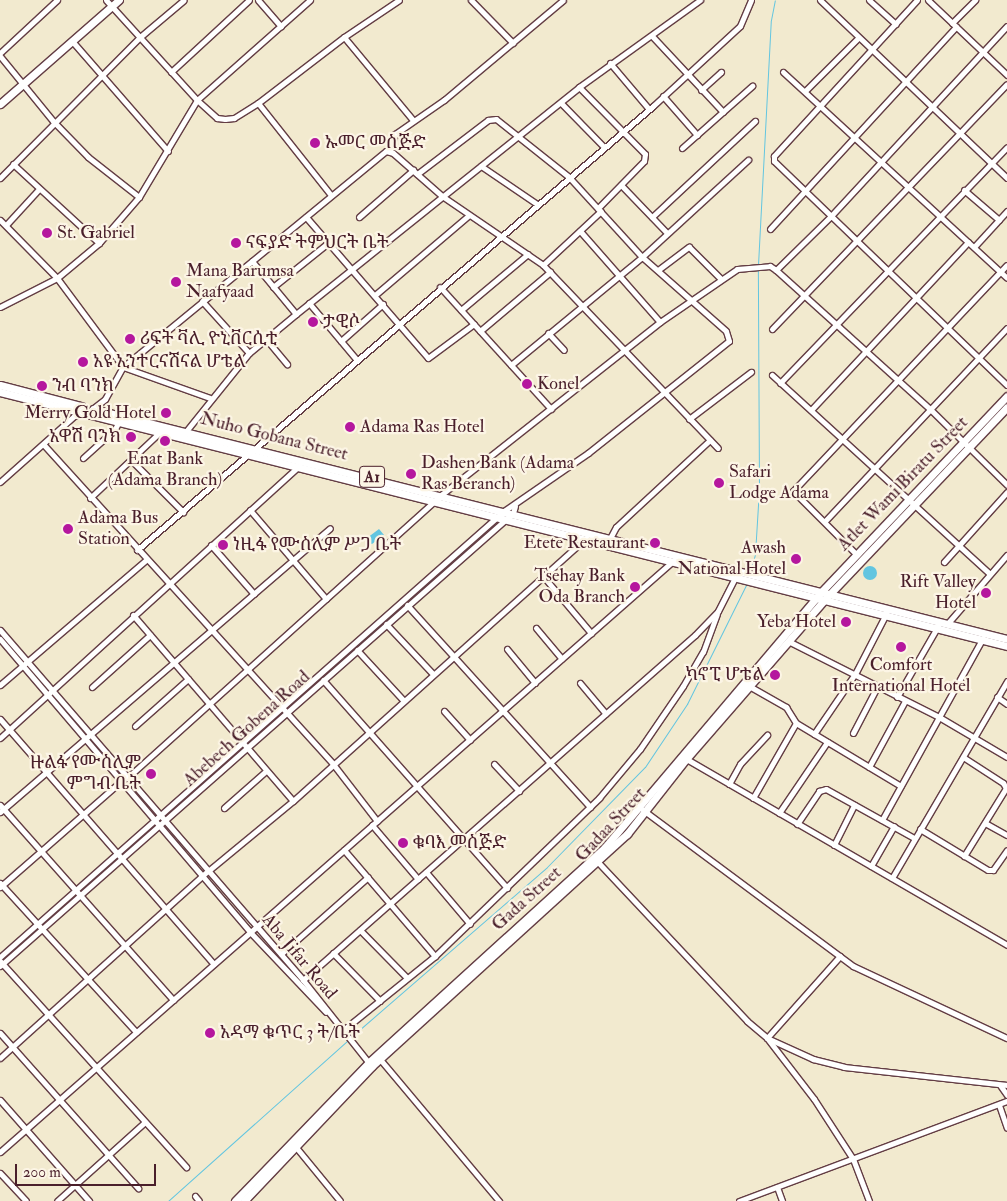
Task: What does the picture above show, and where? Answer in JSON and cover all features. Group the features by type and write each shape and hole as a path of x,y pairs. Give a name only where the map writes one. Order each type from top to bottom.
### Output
{"main road":[{"path":"0,104 119,0"},
{"name":"Nuho Gobana Street","path":"0,385 90,410 501,513 512,512 589,535 740,575"},
{"name":"Nuho Gobana Street","path":"0,392 90,410 119,420 187,430 299,466 438,497"},
{"name":"Atlet Wami Biratu Street","path":"822,596 966,445 1007,396"},
{"name":"Atlet Wami Biratu Street","path":"966,445 1007,408"},
{"name":"Atlet Wami Biratu Street","path":"822,596 856,554 912,502"},
{"name":"A1","path":"740,575 886,614 938,624 948,623 1007,646"},
{"path":"683,758 822,596"},
{"name":"A1","path":"822,596 984,636 1007,639"},
{"name":"Gadaa Street","path":"370,1064 596,860 643,810 683,758 788,641 822,596"},
{"path":"244,1201 370,1064"},
{"path":"236,1201 370,1064"}],"street":[{"path":"57,0 0,54 53,121 88,157 139,197"},
{"path":"106,0 197,100 217,118 225,119 234,118 258,104 344,37 399,0"},
{"path":"0,178 53,121 140,37 184,0"},
{"path":"171,72 249,0"},
{"path":"258,0 281,26"},
{"path":"0,307 57,278 76,266 139,197 197,100 310,0"},
{"path":"471,0 513,43"},
{"path":"391,149 395,134 444,100 563,0"},
{"path":"187,430 210,398 249,353 579,87 700,0"},
{"path":"137,550 183,512 250,450 663,96 740,26 751,0"},
{"path":"820,0 872,52 1007,178"},
{"path":"869,0 896,24"},
{"path":"917,0 823,106 774,156 776,166 1007,385"},
{"path":"928,0 1007,75"},
{"path":"770,229 904,82 975,0"},
{"path":"776,270 830,217 1007,26"},
{"path":"652,36 686,75 723,112"},
{"path":"344,37 413,120"},
{"path":"806,90 858,38"},
{"path":"72,41 168,151"},
{"path":"610,63 649,108"},
{"path":"701,90 721,72"},
{"path":"783,72 806,90 1007,278"},
{"path":"772,329 910,188 959,133 1007,84"},
{"path":"682,148 752,86"},
{"path":"543,265 580,231 645,158 645,154 621,132 579,87"},
{"path":"663,96 697,135"},
{"path":"561,103 604,147"},
{"path":"258,104 331,195"},
{"path":"359,217 415,172 488,120 496,119 569,177 642,256 726,331 729,341 662,391 588,453 512,512"},
{"path":"652,217 755,122"},
{"path":"780,382 834,323 1007,146"},
{"path":"0,482 44,445 74,416 90,410 105,398 123,367 306,217 378,154 391,149"},
{"path":"391,149 442,196 543,265 718,448"},
{"path":"511,365 642,256 748,160"},
{"path":"13,164 99,243"},
{"path":"481,166 537,204"},
{"path":"621,185 667,233"},
{"path":"6,225 39,189"},
{"path":"964,190 998,220"},
{"path":"974,248 1007,211"},
{"path":"375,295 469,215"},
{"path":"306,217 399,322 428,358 474,324"},
{"path":"0,220 57,278 123,367 210,398"},
{"path":"580,231 660,322"},
{"path":"811,410 968,242"},
{"path":"273,287 328,243"},
{"path":"658,270 690,247 720,278"},
{"path":"461,310 528,254"},
{"path":"252,261 296,314"},
{"path":"856,554 793,490 1007,265"},
{"path":"127,778 438,497 691,298 720,278 748,266 770,266 776,270 930,409 1007,485"},
{"path":"480,331 550,272"},
{"path":"440,287 550,409"},
{"path":"202,301 249,353"},
{"path":"309,303 356,359"},
{"path":"341,341 383,304"},
{"path":"824,521 873,467 1007,328"},
{"path":"548,333 564,350"},
{"path":"266,339 287,364"},
{"path":"689,419 751,372"},
{"path":"772,375 990,574"},
{"path":"84,458 115,429 119,420"},
{"path":"90,498 164,428"},
{"path":"609,540 616,527 710,440"},
{"path":"44,445 146,560 333,764 377,821"},
{"path":"132,460 183,512"},
{"path":"0,738 51,693 132,615 299,466"},
{"path":"944,562 1007,492"},
{"path":"250,510 326,598"},
{"name":"Abebech Gobena Road","path":"0,957 78,890 118,852 501,513 512,512"},
{"name":"Abebech Gobena Road","path":"1,964 83,896 158,826 512,512"},
{"path":"173,1000 78,890 1,808 330,528"},
{"path":"0,1058 208,871 293,801 589,535"},
{"path":"211,545 254,594"},
{"path":"948,623 1007,555"},
{"path":"0,1152 676,558"},
{"path":"0,685 146,560"},
{"path":"344,1033 470,924 590,807 640,748 683,686 704,652 718,612 740,575"},
{"path":"543,576 591,634"},
{"path":"407,605 590,807"},
{"path":"303,980 551,763 718,612"},
{"path":"814,734 855,674 886,614"},
{"path":"132,615 293,801"},
{"path":"386,624 433,674"},
{"path":"897,697 938,624"},
{"path":"536,628 562,659"},
{"name":"Aba Jifar Road","path":"0,630 120,782 250,932 318,1007 328,1014"},
{"path":"92,686 150,635"},
{"path":"882,820 984,636"},
{"name":"Aba Jifar Road","path":"0,639 25,662"},
{"path":"788,641 939,717 973,739 1007,756"},
{"path":"507,649 535,682"},
{"path":"357,650 404,701"},
{"path":"134,726 188,679"},
{"path":"323,680 507,888"},
{"path":"892,878 1007,681"},
{"path":"580,683 606,714"},
{"path":"749,686 786,707 796,723 901,786"},
{"path":"853,733 877,687"},
{"path":"997,697 1007,704"},
{"path":"869,767 905,701"},
{"path":"444,710 470,740"},
{"path":"0,719 214,964"},
{"path":"753,798 796,723"},
{"path":"729,784 740,764 767,735"},
{"name":"Aba Jifar Road","path":"85,736 127,778 160,815 303,980 328,1014"},
{"path":"779,813 827,742"},
{"path":"963,757 1005,785 1004,792 964,856"},
{"path":"683,758 1005,944 1007,937"},
{"path":"494,764 519,791"},
{"path":"224,808 266,771"},
{"path":"120,782 1,885 44,928 136,1032"},
{"path":"797,824 822,789 914,838"},
{"path":"834,845 854,805"},
{"path":"643,810 852,966 1007,1038"},
{"path":"985,823 1007,836"},
{"path":"372,825 418,879"},
{"path":"871,866 894,826"},
{"path":"920,830 991,871 1007,850"},
{"path":"344,850 435,956"},
{"path":"596,860 747,1021 767,1038 814,1099 853,1159 869,1201"},
{"path":"426,872 470,924"},
{"path":"281,954 368,877"},
{"path":"360,930 407,978"},
{"path":"333,953 380,1001"},
{"path":"767,1038 840,956"},
{"path":"1,964 186,1167"},
{"path":"328,1014 370,1064"},
{"path":"0,1033 138,1188"},
{"path":"767,1038 813,1059 844,1067 1007,1085"},
{"path":"378,1057 499,1201"},
{"path":"1000,1084 1007,1095"},
{"path":"0,1100 89,1201"},
{"path":"739,1201 1007,1101"},
{"path":"999,1105 1007,1128"},
{"path":"57,1201 145,1122"},
{"path":"295,1146 340,1201"},
{"path":"0,1173 26,1201"},
{"path":"777,1187 782,1201"},
{"path":"195,1196 200,1201"}],"water":[{"path":"379,529 384,535 372,544 368,543 367,538"},
{"path":"870,566 875,568 877,573 875,578 870,580 865,578 863,573 865,568"}],"waterway":[{"path":"758,265 771,20 775,0"},
{"path":"750,572 755,554 759,488 758,269"},
{"path":"351,1037 547,867 645,767 687,704 747,583"},
{"path":"168,1201 348,1040"}],"place":[{"name":"ኡመር መስጅድ","path":"315,143"},
{"name":"St. Gabriel","path":"47,233"},
{"name":"ናፍያድ ትምህርት ቤት","path":"236,243"},
{"name":"Mana Barumsa Naafyaad","path":"176,282"},
{"name":"ታዊሶ","path":"313,322"},
{"name":"ሪፍት ቫሊ ዮኒቨርሲቲ","path":"130,339"},
{"name":"አዩ ኢንተርናሽናል ሆቴል","path":"83,362"},
{"name":"Konel","path":"527,384"},
{"name":"ንብ ባንክ","path":"42,386"},
{"name":"Merry Gold Hotel","path":"166,413"},
{"name":"Adama Ras Hotel","path":"350,427"},
{"name":"አዋሽ ባንክ","path":"131,437"},
{"name":"Enat Bank (Adama Branch)","path":"165,441"},
{"name":"Dashen Bank (Adama Ras Beranch)","path":"411,474"},
{"name":"Safari Lodge Adama","path":"719,483"},
{"name":"Adama Bus Station","path":"68,529"},
{"name":"Etete Restaurant","path":"655,543"},
{"name":"ነዚፋ የሙስሊም ሥጋ ቤት","path":"223,545"},
{"name":"Awash National Hotel","path":"796,559"},
{"name":"Tsehay Bank Oda Branch","path":"635,587"},
{"name":"Rift Valley Hotel","path":"986,593"},
{"name":"Yeba Hotel","path":"846,622"},
{"name":"Comfort International Hotel","path":"901,647"},
{"name":"ካኖፒ ሆቴል","path":"775,675"},
{"name":"ዙልፋ የሙስሊም ምግብ ቤት","path":"151,774"},
{"name":"ቁባእ መስጅድ","path":"403,843"},
{"name":"አዳማ ቁጥር 3 ት/ቤት","path":"210,1033"}]}
